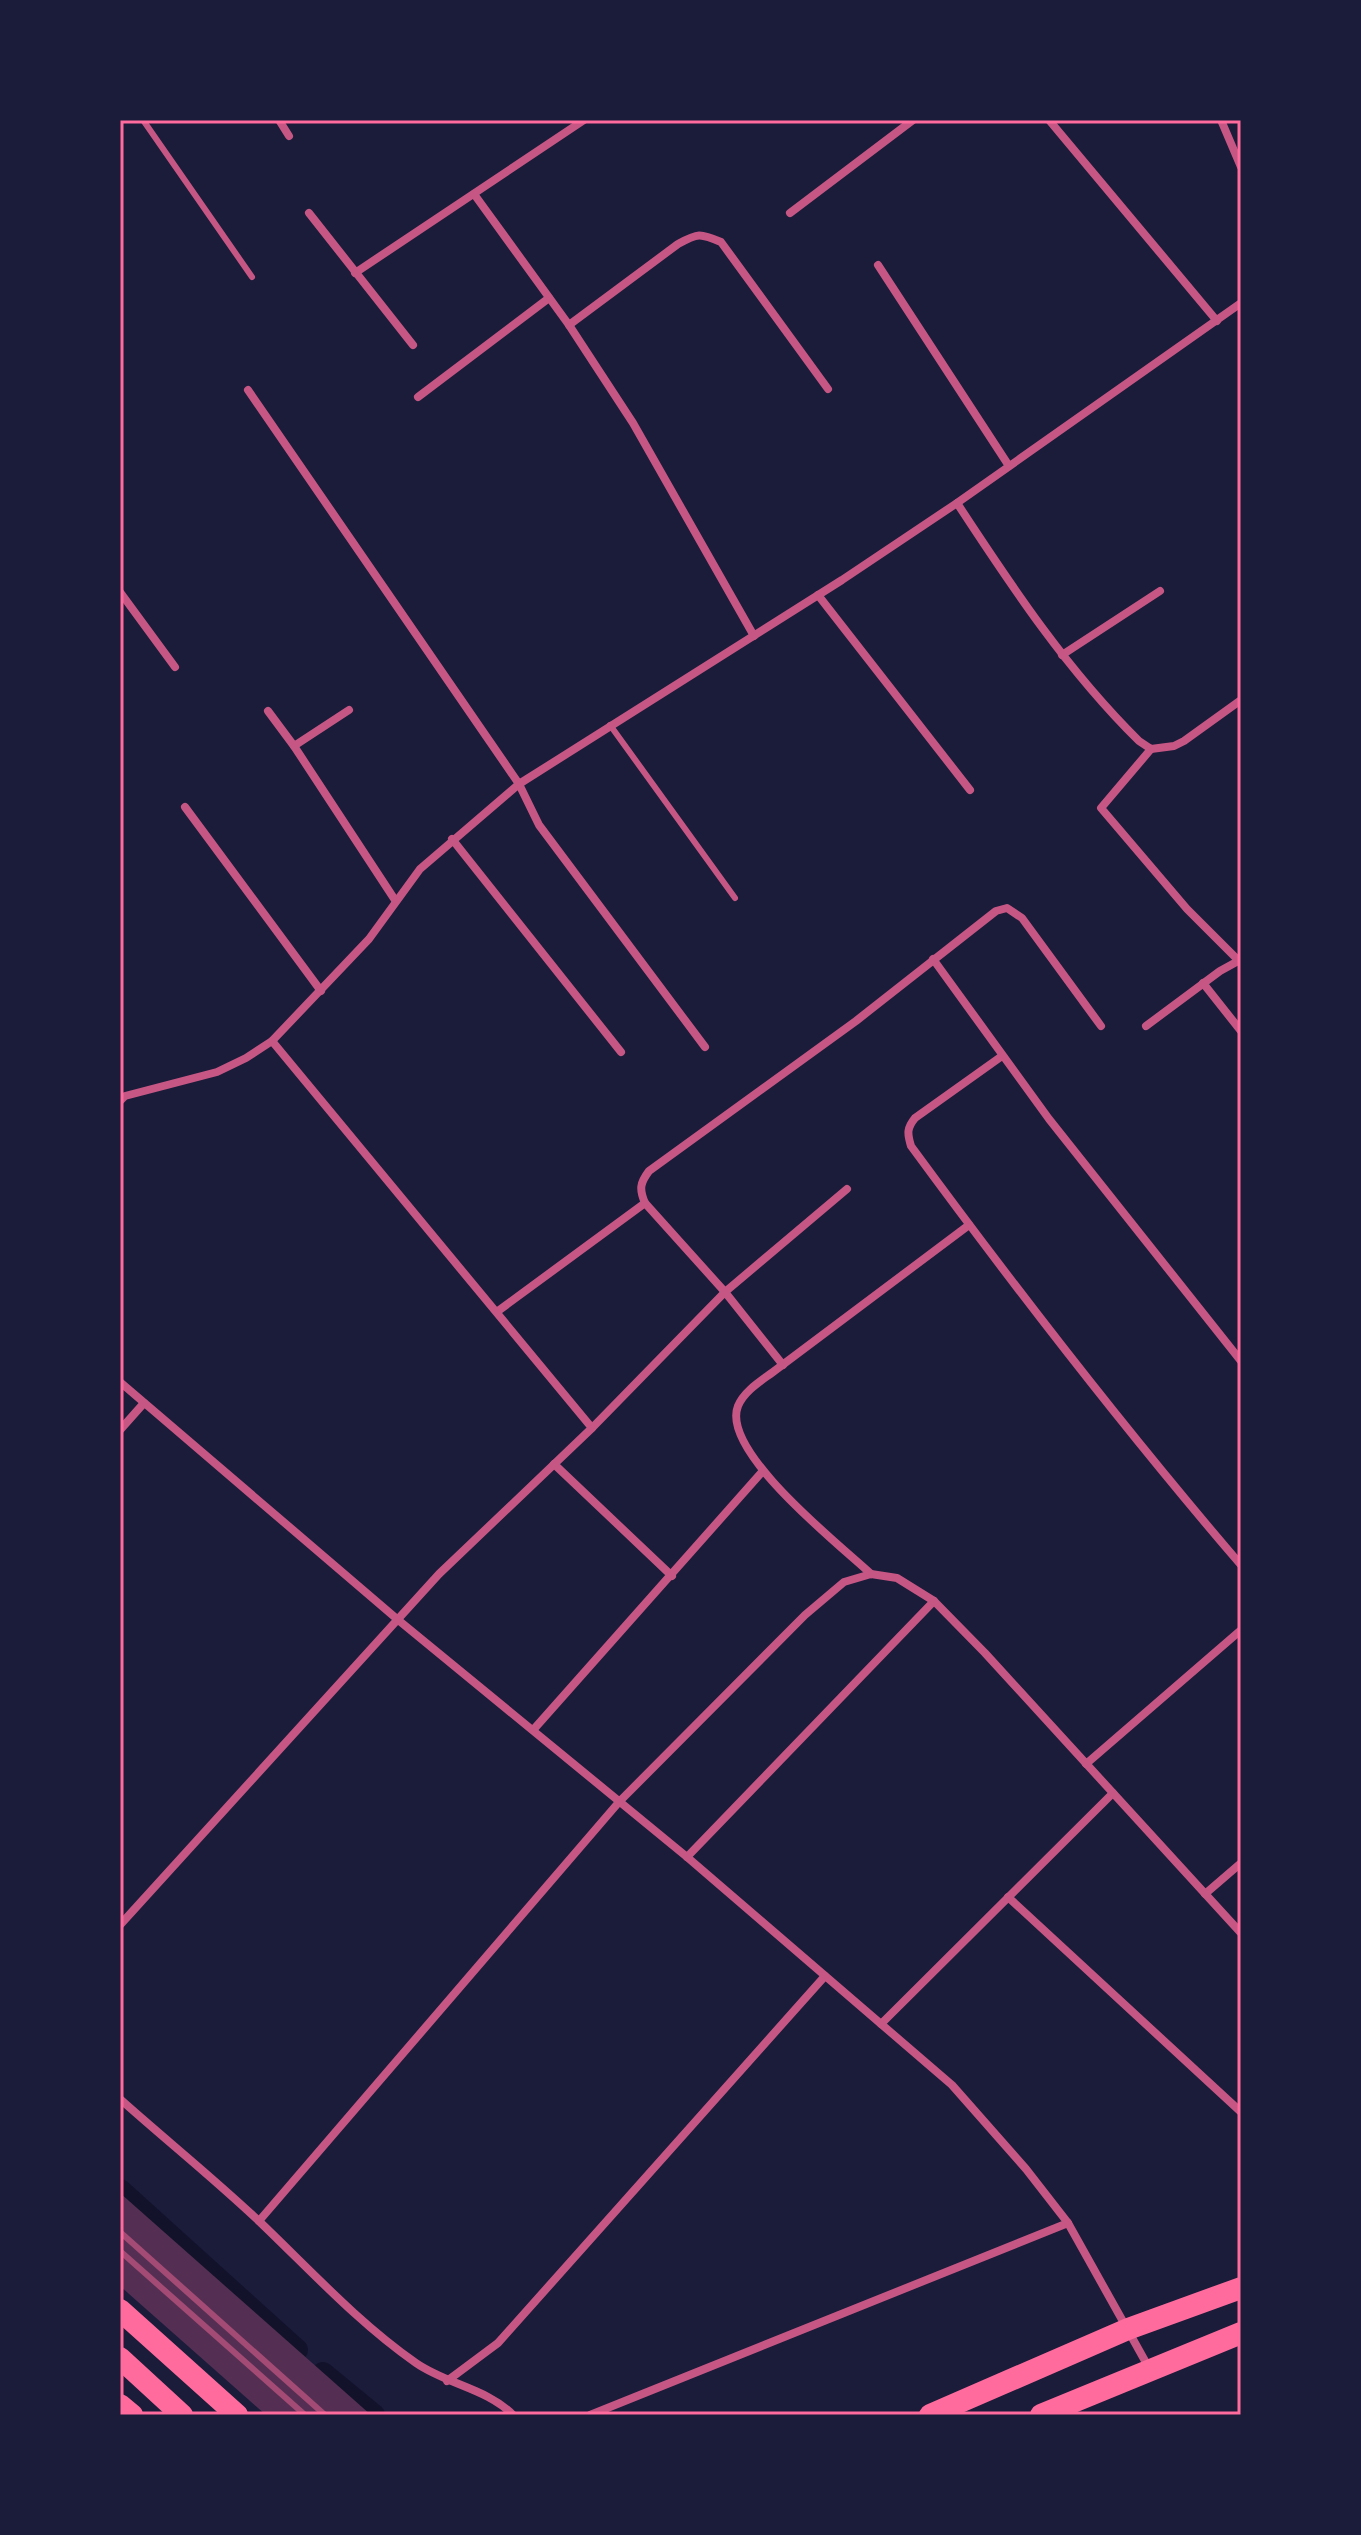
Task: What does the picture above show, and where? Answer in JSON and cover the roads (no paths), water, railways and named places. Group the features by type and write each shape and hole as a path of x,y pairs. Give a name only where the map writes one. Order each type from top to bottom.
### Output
{"highway":[{"path":"930,2415 1128,2329 1241,2288"},
{"path":"120,2310 237,2415"},
{"path":"1041,2415 1241,2333"},
{"path":"120,2358 182,2415"},
{"path":"120,2405 132,2415"}],"street":[{"path":"279,120 289,136"},
{"path":"355,273 584,120"},
{"path":"790,213 913,120"},
{"path":"1049,120 1217,321"},
{"path":"1221,120 1241,167"},
{"path":"474,194 569,325 633,423 754,636"},
{"path":"309,213 413,345"},
{"path":"569,325 678,244 703,234 721,242 828,389"},
{"path":"878,265 1009,466"},
{"path":"418,397 549,298"},
{"path":"122,1096 217,1072 272,1041 369,939 420,869 519,784 957,503 1241,303"},
{"path":"248,390 519,784 539,825 705,1047"},
{"path":"957,503 1062,655 1139,741 1151,749 1174,746 1241,700"},
{"path":"1062,655 1160,591"},
{"path":"120,592 175,667"},
{"path":"818,595 970,790"},
{"path":"294,746 349,710"},
{"path":"268,711 395,900"},
{"path":"1146,1026 1203,983 1240,960 1187,909 1101,808 1151,749"},
{"path":"185,807 321,991"},
{"path":"452,839 621,1052"},
{"path":"783,1365 725,1292 645,1203 640,1190 641,1181 649,1171 856,1021 996,911 1007,908 1022,918 1101,1026"},
{"path":"933,959 1002,1056 1241,1361"},
{"path":"1203,983 1241,1031"},
{"path":"272,1041 592,1428"},
{"path":"1002,1056 915,1118 908,1127 911,1146 969,1225 1241,1565"},
{"path":"120,1925 448,1565 592,1428 725,1292 847,1189"},
{"path":"498,1311 645,1203"},
{"path":"871,1574 762,1472 745,1447 736,1422 738,1407 748,1392 969,1225"},
{"path":"120,1382 397,1619 687,1857 952,2085 1026,2169 1068,2223 1150,2370"},
{"path":"120,1430 144,1403"},
{"path":"554,1464 672,1576"},
{"path":"534,1729 762,1472"},
{"path":"259,2221 619,1802 805,1615 844,1582 871,1574 897,1578 934,1601 1241,1933"},
{"path":"687,1857 934,1601"},
{"path":"1086,1764 1241,1630"},
{"path":"881,2024 1113,1793"},
{"path":"1205,1894 1241,1863"},
{"path":"1008,1897 1241,2112"},
{"path":"447,2381 498,2343 825,1976"},
{"path":"120,2099 259,2221 353,2313 417,2364 504,2406 513,2415"},
{"path":"590,2415 1068,2223"}],"lane":[{"path":"143,120 252,277"},
{"path":"610,725 735,898"}],"waterway":[{"path":"120,2190 297,2350"},
{"path":"323,2373 374,2415"}],"railway":[{"path":"120,2232 325,2415"},
{"path":"120,2251 305,2415"}]}
